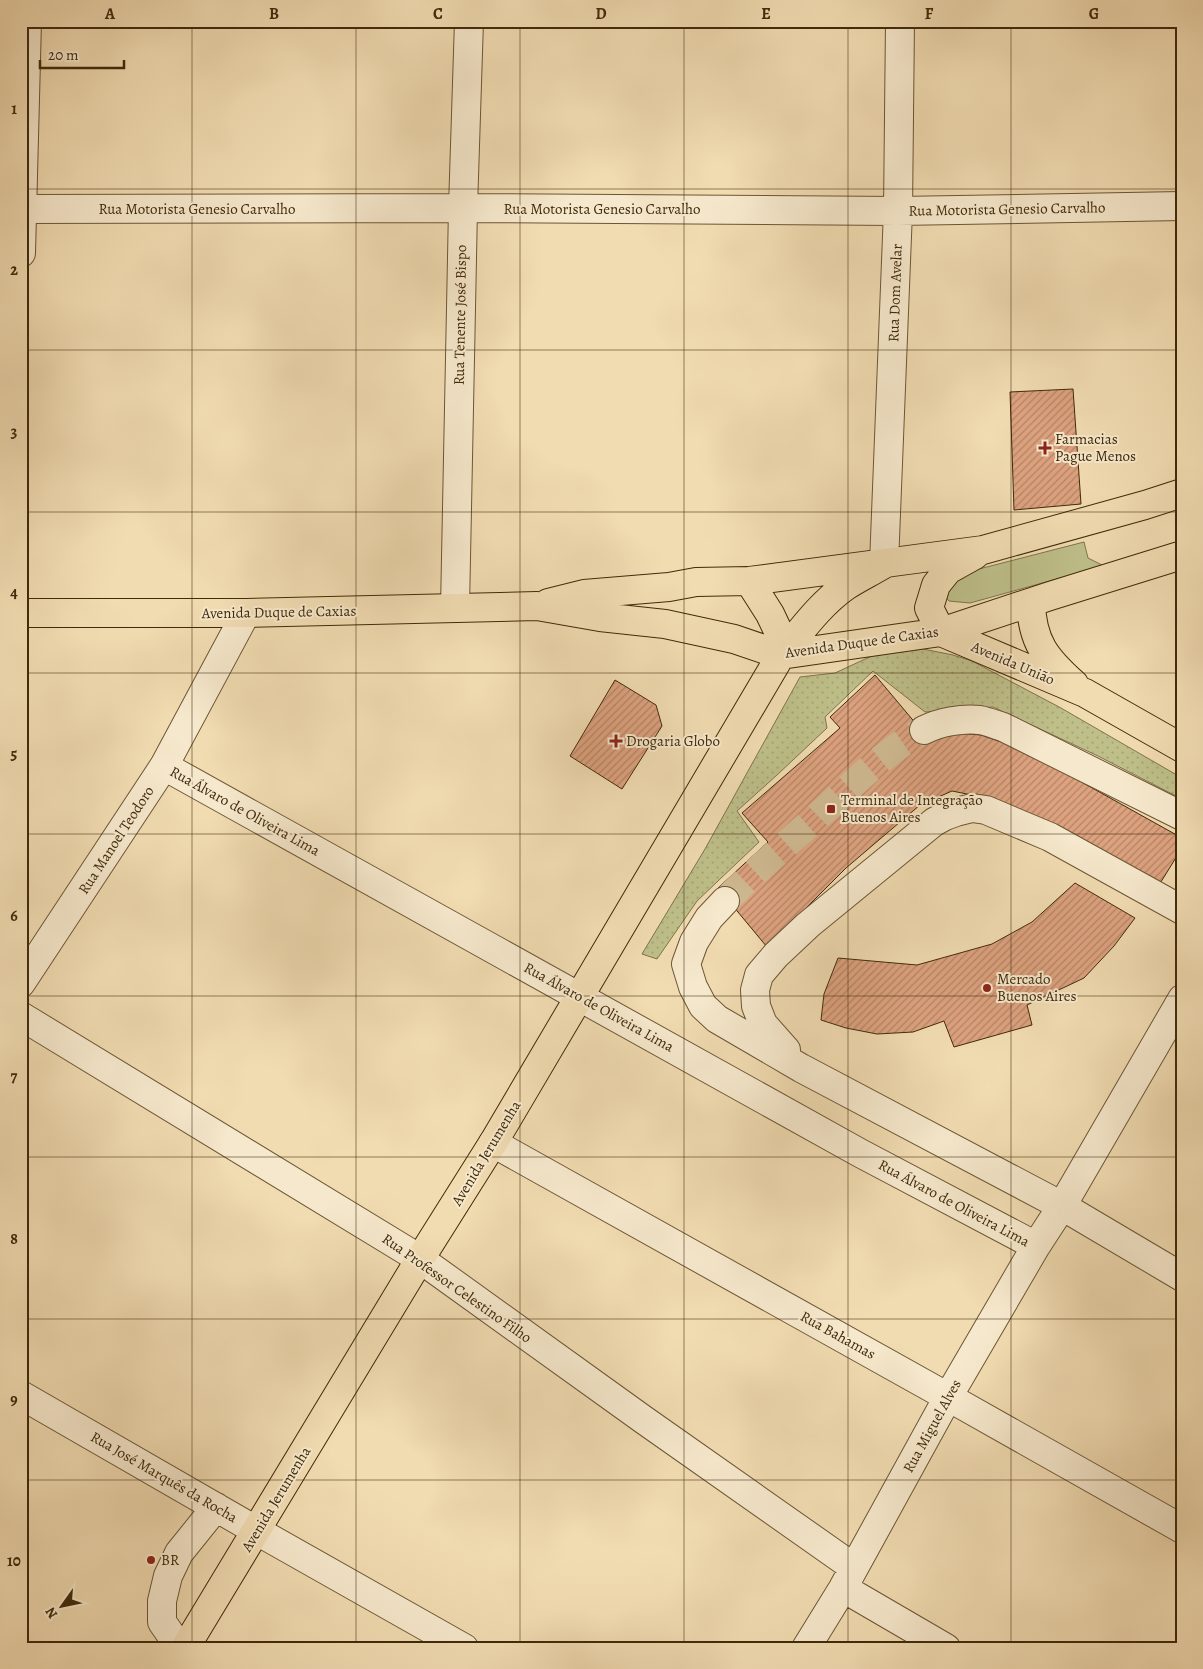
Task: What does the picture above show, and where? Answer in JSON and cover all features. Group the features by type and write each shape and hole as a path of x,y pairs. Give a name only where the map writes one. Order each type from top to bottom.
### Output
{"main road":[{"path":"884,564 983,550 1182,493"},
{"path":"941,632 929,608 936,585 948,570 983,550"},
{"name":"Avenida Duque de Caxias","path":"21,613 246,613 536,606 600,617 665,624 734,639 781,655 941,632 1182,555"},
{"name":"Avenida Duque de Caxias","path":"536,606 584,594 669,587 696,582 749,581 884,564"},
{"name":"Avenida Jerumenha","path":"185,1648 420,1259 493,1143 781,655 814,615 832,598 846,586 884,564"},
{"path":"749,581 770,614 779,633 781,655"},
{"name":"Avenida União","path":"1031,603 1035,634 1041,646 1054,666 1084,694"},
{"name":"Avenida União","path":"941,632 1084,694 1182,748"}],"street":[{"path":"21,253 28,21"},
{"name":"Rua Tenente José Bispo","path":"455,608 463,208 469,21"},
{"name":"Rua Dom Avelar","path":"884,564 898,211 900,21"},
{"name":"Rua Motorista Genesio Carvalho","path":"22,209 463,208 898,211 1182,206"},
{"name":"Rua Manoel Teodoro","path":"21,983 164,766 246,613"},
{"path":"924,730 932,726 959,721 980,720 1003,727 1182,816"},
{"name":"Rua Álvaro de Oliveira Lima","path":"164,766 860,1153 1036,1246"},
{"path":"802,1068 762,1024 756,1006 755,990 759,974 808,925 934,822 945,816 972,808 986,810 1050,837 1182,910"},
{"path":"725,901 709,918 694,942 686,964 693,987 703,1006 717,1019 802,1068 1062,1206 1182,1277"},
{"name":"Rua Professor Celestino Filho","path":"21,1016 420,1259 644,1420 848,1578 946,1648"},
{"name":"Rua Miguel Alves","path":"806,1648 848,1578 948,1396 1036,1246 1178,1017"},
{"name":"Rua Bahamas","path":"493,1143 948,1396 1182,1529"},
{"name":"Rua José Marquês da Rocha","path":"21,1395 256,1531 464,1648"},
{"path":"180,1648 162,1622 162,1601 168,1576 179,1553 216,1507"}],"green space":[{"path":"1084,542 1088,558 1104,566 970,603 949,601 941,591 944,578"},
{"path":"923,649 972,661 1061,708 1182,778 1182,799 1098,756 993,707 925,712 873,671 825,717 827,728 737,811 759,842 697,901 657,959 642,954 705,849 800,677 835,673 876,654"}],"building":[{"name":"Farmacias Pague Menos","path":"1073,389 1081,504 1014,510 1010,392"},
{"name":"Terminal de Integração Buenos Aires","path":"875,675 917,725 946,732 981,735 1024,750 1182,838 1182,848 1159,885 987,798 952,791 920,805 846,868 767,947 718,888 768,842 742,813 840,728 830,717"},
{"name":"Drogaria Globo","path":"615,680 656,705 662,726 622,789 570,756"},
{"path":"1075,883 1135,918 1114,946 1084,978 1027,1005 1032,1025 954,1047 944,1021 913,1032 877,1034 846,1028 821,1020 824,994 838,958 917,965 992,944 1032,922"}],"tunnel":[{"path":"725,901 868,770 895,748 924,730"}],"place":[{"name":"Farmacias Pague Menos","path":"1045,448"},
{"name":"Drogaria Globo","path":"616,741"},
{"name":"Terminal de Integração Buenos Aires","path":"831,809"},
{"name":"Mercado Buenos Aires","path":"987,988"},
{"name":"BR","path":"151,1560"}]}
